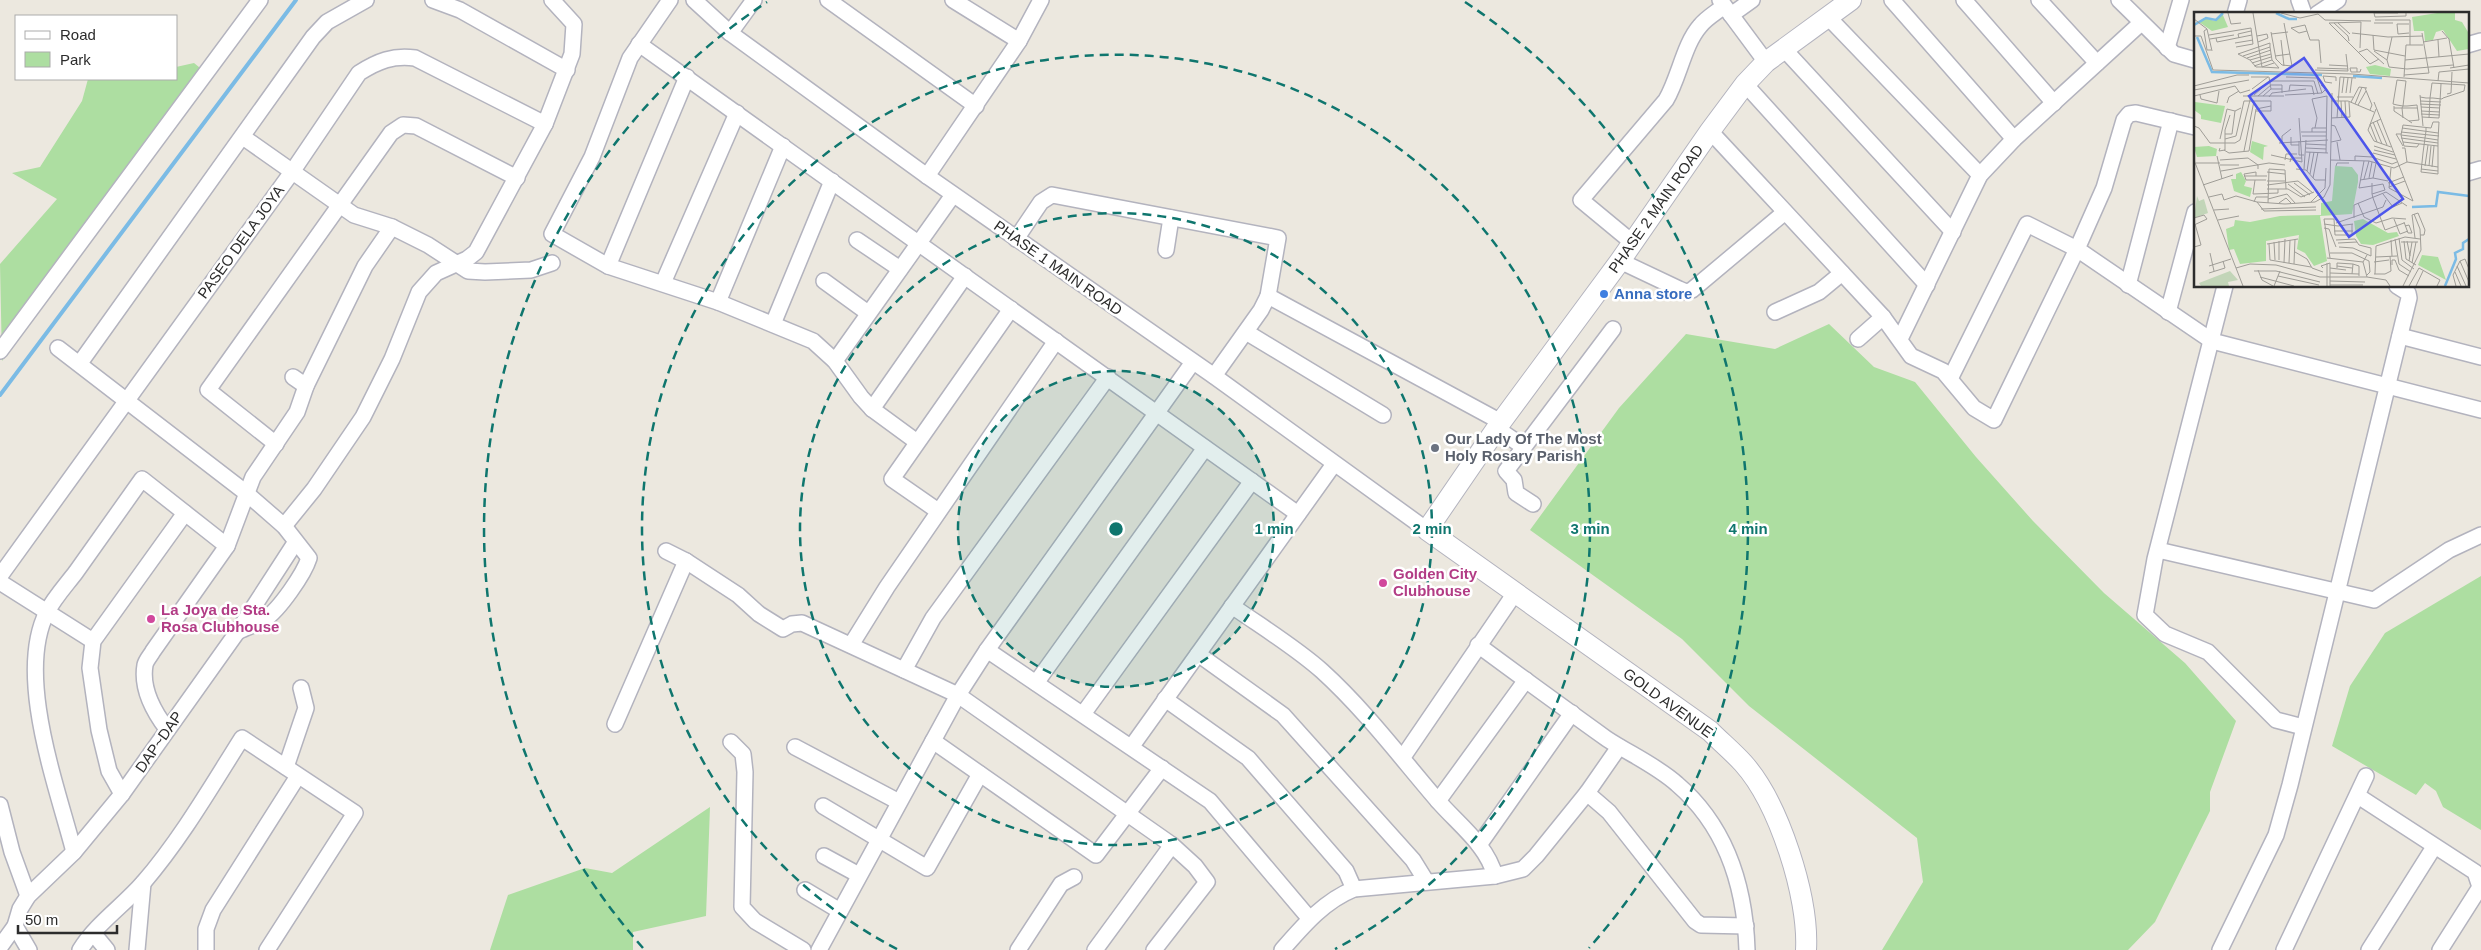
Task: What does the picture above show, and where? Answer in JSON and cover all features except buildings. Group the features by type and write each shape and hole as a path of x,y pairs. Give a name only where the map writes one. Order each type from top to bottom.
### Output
{"street":[{"path":"0,351 260,0"},
{"path":"80,363 313,37 327,22 366,0"},
{"path":"433,0 464,5 566,70"},
{"path":"284,526 314,489 362,417 392,359 419,292 436,273 467,259 476,252 517,178 544,124 572,54 574,24 552,0"},
{"path":"670,0 630,58 592,157 552,234 608,266 718,302 813,342 836,361 861,397 872,409 917,442"},
{"name":"PHASE 1 MAIN ROAD","path":"694,0 730,33 927,176 1214,376 1427,530"},
{"path":"730,33 754,0"},
{"path":"828,0 976,106"},
{"path":"952,0 1019,41"},
{"path":"927,176 1019,41 1041,0"},
{"path":"1633,242 1581,200 1666,100 1674,86 1694,35 1700,25 1725,7 1752,0"},
{"name":"PHASE 2 MAIN ROAD","path":"1427,530 1498,425 1620,262 1710,131 1745,84 1766,62 1851,0"},
{"path":"1892,0 2014,139"},
{"path":"1964,0 2054,102"},
{"path":"2039,0 2097,63"},
{"path":"2119,0 2174,54 2194,60"},
{"path":"2167,48 2181,0"},
{"path":"2299,0 2303,12"},
{"path":"2320,12 2338,0"},
{"path":"1725,7 1766,62"},
{"path":"1828,17 1980,175"},
{"path":"1900,339 1980,175 2014,139 2141,23"},
{"path":"2468,45 2481,41"},
{"path":"639,44 1298,514"},
{"path":"1784,50 1953,232"},
{"name":"PASEO DELA JOYA","path":"0,576 292,172 359,72 373,64 398,56 415,58 544,124"},
{"path":"608,266 687,78"},
{"path":"1745,84 1927,286"},
{"path":"663,283 737,113"},
{"path":"1710,131 1883,317 1911,356 1943,371 1974,408 1994,420 2077,249 2104,188 2124,120 2129,114 2136,113 2194,127"},
{"path":"2128,285 2171,121"},
{"path":"276,444 208,390 391,133 404,125 416,126 517,178"},
{"path":"243,137 354,215 392,227 428,245 468,271 531,270 552,263"},
{"path":"718,302 783,146"},
{"path":"2468,172 2481,169"},
{"path":"773,324 832,181"},
{"path":"836,361 953,194"},
{"path":"1016,239 1041,202 1052,195 1278,238 1268,296 1261,310 1214,376"},
{"path":"1620,262 1686,292 1692,290 1785,212"},
{"path":"2168,312 2194,216"},
{"path":"1166,250 1171,218"},
{"path":"1950,379 2027,224 2077,249 2212,341 2481,410"},
{"path":"167,729 152,709 145,665 227,546 245,492 297,412 300,382 365,266 392,227"},
{"path":"857,240 900,270"},
{"path":"1775,312 1819,292 1842,273"},
{"path":"872,409 965,276"},
{"path":"824,281 868,314"},
{"path":"2225,288 2158,550 2145,611 2148,619 2165,634 2208,652 2276,720 2303,727"},
{"path":"2220,950 2276,835 2410,298 2408,293 2400,288"},
{"path":"1268,296 1498,425 1524,447"},
{"path":"938,512 892,478 1011,309"},
{"path":"1858,339 1883,317"},
{"path":"1533,504 1516,493 1514,480 1506,471 1613,329"},
{"path":"1246,332 1383,414"},
{"path":"2400,336 2481,357"},
{"path":"851,645 938,512 1056,341"},
{"path":"58,348 128,399 245,492 284,526 309,558 305,571 266,619 238,631"},
{"path":"819,950 958,695 1193,362"},
{"path":"904,670 933,618 1108,377"},
{"path":"1036,683 1206,448"},
{"path":"1132,746 1334,464"},
{"path":"74,852 45,742 37,698 35,672 37,643 47,612 142,479 227,546"},
{"path":"1083,714 1252,481"},
{"path":"122,794 109,771 99,730 90,668 93,641 185,513"},
{"name":"GOLD AVENUE","path":"1427,530 1710,731 1744,764 1761,789 1778,821 1804,907 1806,950"},
{"path":"2158,550 2374,600 2450,550 2481,535"},
{"name":"DAP~DAP","path":"0,947 15,926 28,896 74,852 122,794 238,631 296,543"},
{"path":"666,551 686,561 738,595 759,614 783,629 792,624 802,623 958,695 1172,845 1195,866 1207,882 1154,950"},
{"path":"616,724 686,561"},
{"path":"0,582 93,641"},
{"path":"1403,757 1515,593"},
{"path":"1232,606 1322,670 1403,757 1438,801 1479,845 1491,860 1495,876"},
{"path":"1478,645 1619,747 1677,783 1711,819 1727,849 1741,898 1746,926 1747,950"},
{"path":"988,650 1132,746 1210,801 1309,918"},
{"path":"1198,654 1283,715 1414,860 1426,881"},
{"path":"1438,801 1526,680"},
{"path":"206,950 206,929 213,910 292,772 306,708 302,688"},
{"path":"1166,699 1248,758 1346,871 1354,889"},
{"path":"1479,845 1572,713"},
{"path":"80,950 93,933 143,883 185,828 242,738 355,813 267,950"},
{"path":"932,741 1096,856 1162,768"},
{"path":"731,742 743,754 746,772 742,907 755,921 803,950"},
{"path":"795,747 899,802"},
{"path":"1282,950 1309,918 1343,893 1354,889 1495,876 1523,869 1536,856 1587,793 1619,747"},
{"path":"823,806 927,868 980,774"},
{"path":"2284,950 2366,776"},
{"path":"1587,793 1609,812 1695,921 1701,925 1746,926"},
{"path":"2358,796 2475,872 2480,887 2440,950"},
{"path":"0,805 12,852 28,896"},
{"path":"1095,950 1172,845"},
{"path":"2369,950 2434,847"},
{"path":"824,856 859,875"},
{"path":"1018,950 1061,884 1074,877"},
{"path":"137,950 143,883"},
{"path":"805,890 840,912"},
{"path":"15,926 28,950"},
{"path":"93,933 107,950"}],"green space":[{"path":"194,63 205,72 2,361 0,264 57,199 12,173 40,167 82,101 88,80 178,80 178,67"},
{"path":"1829,324 1874,367 1915,382 1976,457 2033,521 2104,593 2185,663 2236,721 2210,792 2210,811 2155,922 2128,950 1882,950 1923,882 1917,838 1749,706 1682,639 1530,530 1619,408 1686,334 1775,349"},
{"path":"2481,576 2481,830 2443,807 2436,791 2425,783 2416,795 2332,746 2350,686 2385,633"},
{"path":"710,807 706,916 633,932 633,950 490,950 508,895 585,868 612,873"}],"waterway":[{"path":"0,395 296,0"}],"place":[{"name":"Anna store","path":"1604,294"},
{"name":"Our Lady Of The Most Holy Rosary Parish","path":"1435,448"},
{"name":"Golden City Clubhouse","path":"1383,583"},
{"name":"La Joya de Sta. Rosa Clubhouse","path":"151,619"}]}
